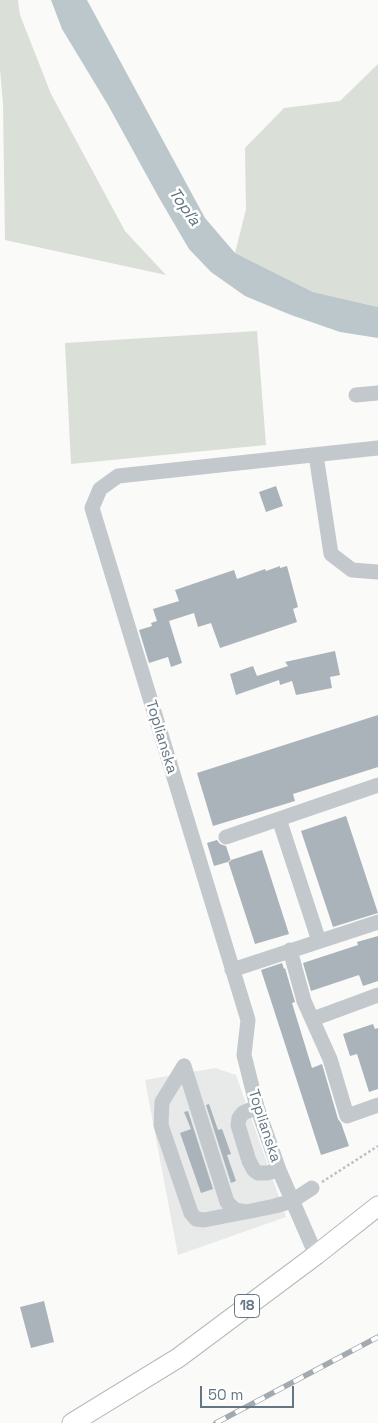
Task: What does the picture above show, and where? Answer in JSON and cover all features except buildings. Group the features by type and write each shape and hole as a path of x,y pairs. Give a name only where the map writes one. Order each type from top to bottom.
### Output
{"main road":[{"name":"18","path":"72,1423 178,1358 378,1206"}],"street":[{"path":"356,395 378,393"},
{"name":"Toplianska","path":"316,1255 279,1170 257,1107 244,1055 248,1020 92,508 100,489 118,476 378,448"},
{"path":"316,455 331,554 352,570 378,572"},
{"path":"226,837 378,785"},
{"path":"278,819 319,941"},
{"path":"232,970 378,922"},
{"path":"290,950 304,1001 330,1059 348,1116 378,1105"},
{"path":"312,1019 378,995"},
{"path":"246,1212 235,1210 227,1202 184,1066 162,1102 161,1125 191,1213 196,1219 204,1220 246,1212 275,1206 292,1201 312,1188"},
{"path":"257,1107 243,1113 239,1118 238,1125 250,1161 254,1170 258,1173 279,1170"}],"path":[{"path":"312,1188 378,1146"}],"shaded area":[{"path":"0,0 18,0 20,15 51,94 125,231 166,275 5,240"},
{"path":"378,64 378,307 313,292 235,253 246,209 245,148 284,108 340,101"},
{"path":"257,331 266,445 71,464 65,343"},
{"path":"215,1068 236,1075 286,1217 178,1255 145,1080"}],"water":[{"name":"Topľa","path":"51,0 87,0 205,218 235,253 313,292 378,307 378,338 340,332 291,315 245,296 211,272 189,249 108,105 62,29"}],"railway":[{"path":"216,1423 378,1337"}]}
